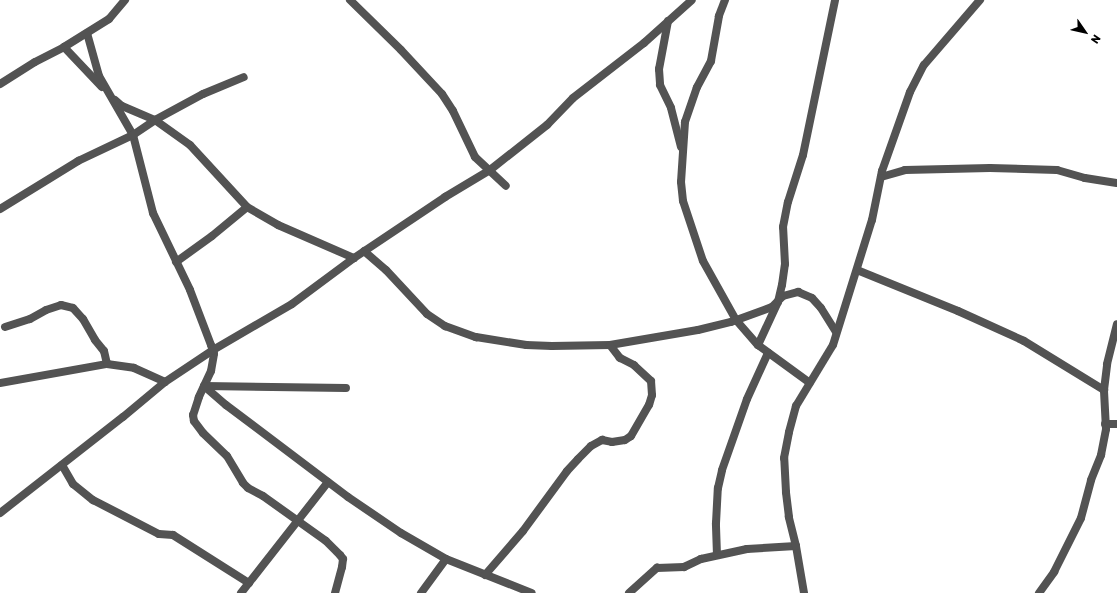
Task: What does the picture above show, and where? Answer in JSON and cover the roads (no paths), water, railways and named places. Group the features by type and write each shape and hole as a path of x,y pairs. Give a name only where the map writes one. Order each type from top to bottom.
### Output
{"street":[{"path":"0,84 35,62 64,47 108,19 125,0"},
{"path":"350,0 402,50 442,94 453,111 475,157 506,186"},
{"path":"0,513 123,417 165,382 213,350 292,304 364,251 444,197 490,170 547,125 573,98 644,43 692,0"},
{"path":"725,0 719,16 711,61 697,87 686,122 681,182 683,201 703,261 736,320 758,345 810,383"},
{"path":"758,345 778,302 782,285 785,264 784,227 787,208 803,156 831,26 835,0"},
{"path":"804,593 796,546 788,517 784,458 788,432 796,406 832,344 872,220 881,177 910,92 921,72 939,47 980,0"},
{"path":"668,21 659,69 660,85 671,108 683,154"},
{"path":"87,33 99,76 133,135 153,213 190,290 213,350 214,354 211,371 192,415 194,420 203,433 227,456 243,483 326,542 343,559 335,593"},
{"path":"64,47 109,95 122,106 155,120 190,145 247,207 278,225 354,258"},
{"path":"0,209 78,161 133,135 155,120 218,86 244,77"},
{"path":"881,177 905,170 990,168 1057,170 1085,178 1117,183"},
{"path":"176,262 212,236 247,207"},
{"path":"364,251 386,270 427,314 445,326 458,332 526,345 587,347 610,345 698,330 736,320 772,307 783,296 790,292 798,292 812,298 821,308 836,332"},
{"path":"857,270 958,311 1024,341 1104,390"},
{"path":"6,327 30,319 46,310 61,305 73,308 83,319 95,340 104,351 107,364"},
{"path":"1039,593 1054,572 1081,518 1091,480 1101,455 1105,424 1104,390 1107,364 1117,324"},
{"path":"485,575 524,531 567,471 578,459 591,446 602,440 612,442 625,440 631,436 649,405 652,395 651,381 634,365 620,358 610,345"},
{"path":"717,555 716,523 718,488 722,470 747,399 768,353"},
{"path":"0,383 107,364 134,368 165,382"},
{"path":"204,386 346,388"},
{"path":"204,386 226,405 328,482 389,525 446,559 532,593"},
{"path":"1105,424 1117,424"},
{"path":"62,465 73,484 93,500 159,534 173,535 249,583"},
{"path":"241,593 296,520 328,482"},
{"path":"629,593 657,568 684,567 717,555 748,549 796,546"},
{"path":"421,593 446,559"}]}
